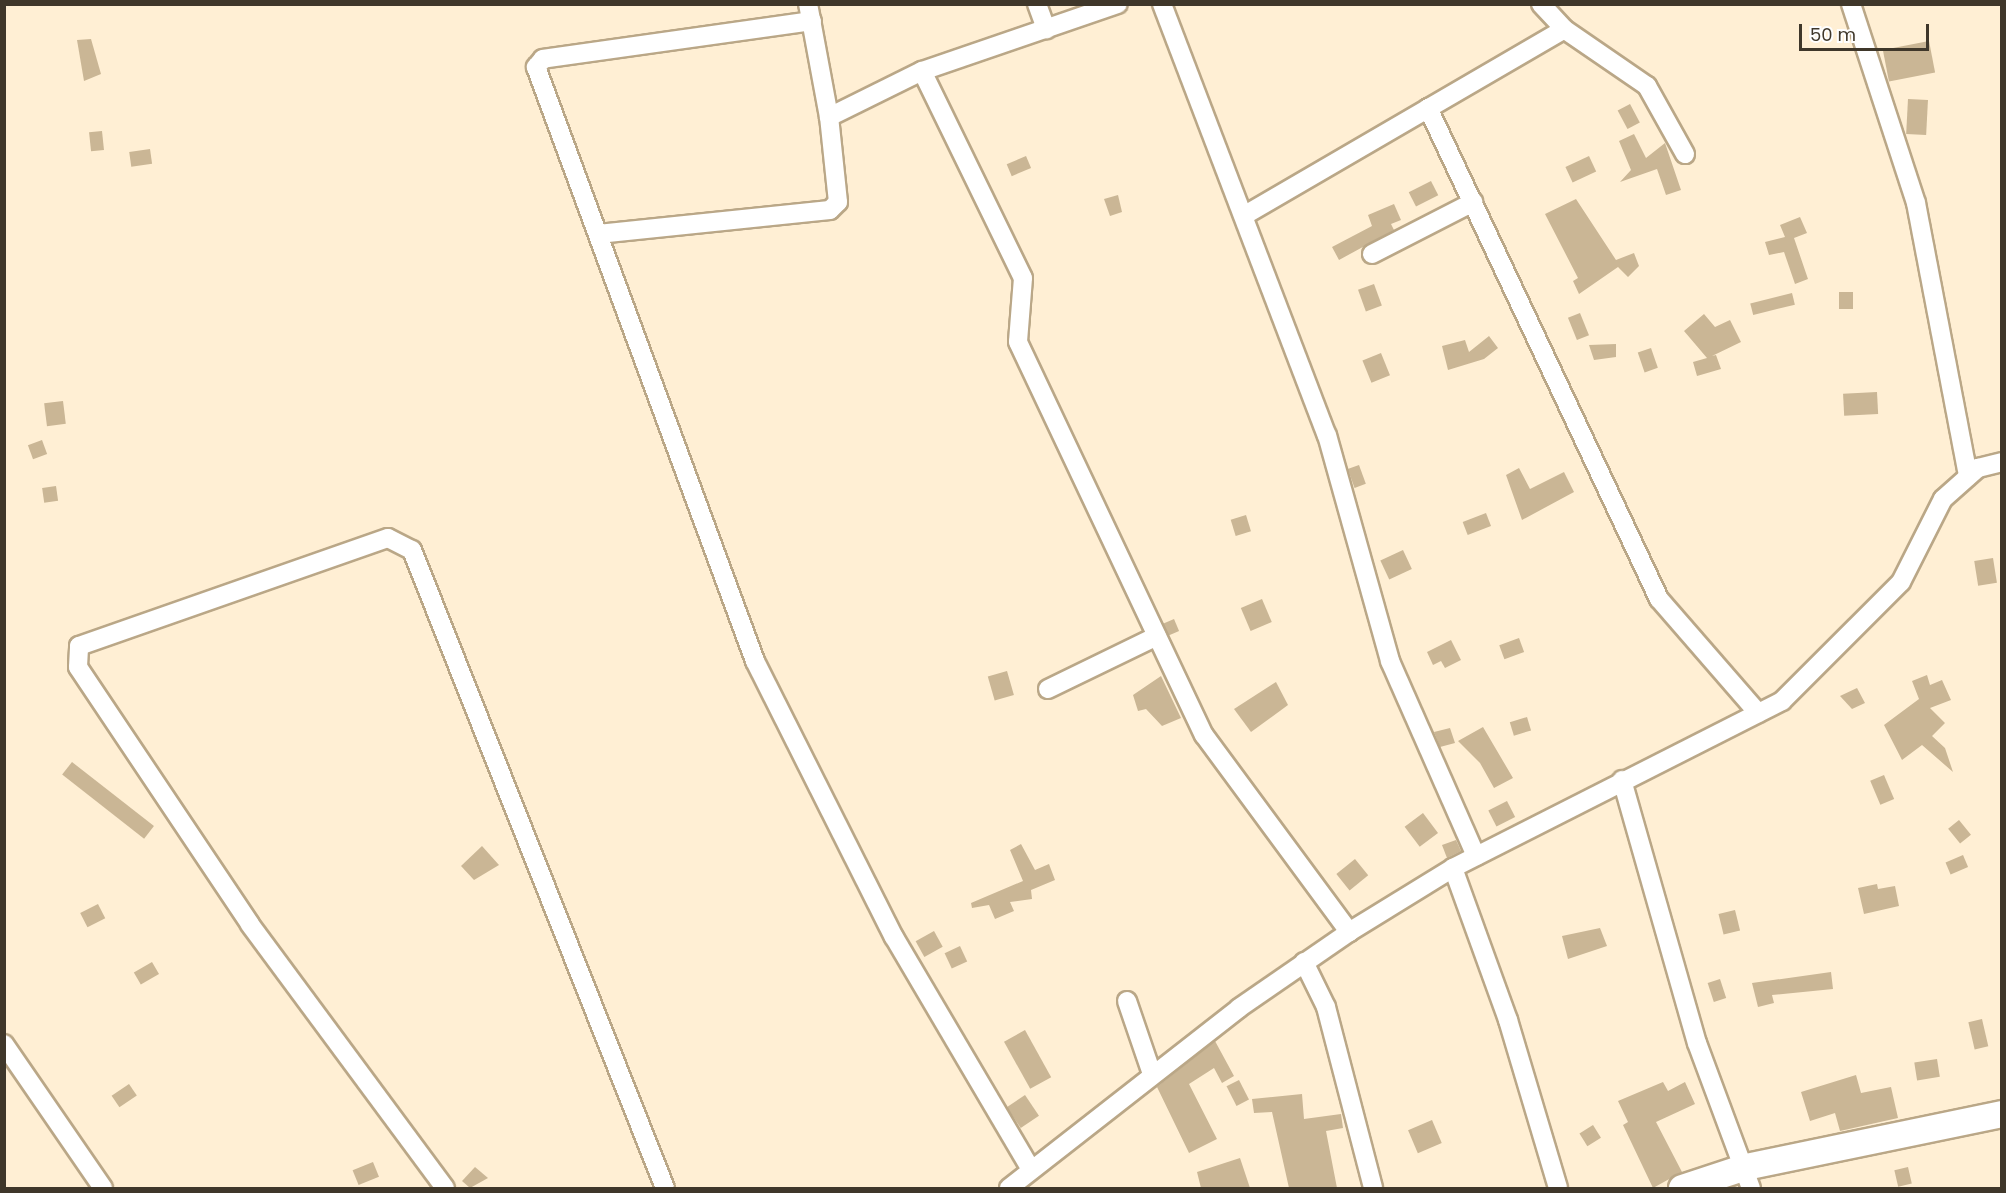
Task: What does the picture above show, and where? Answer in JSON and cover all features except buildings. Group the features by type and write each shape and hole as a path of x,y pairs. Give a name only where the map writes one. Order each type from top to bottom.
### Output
{"street":[{"path":"1037,4 1046,29"},
{"path":"829,117 922,71 1118,4"},
{"path":"1162,4 1245,215 1327,435 1390,661 1476,856"},
{"path":"1541,4 1564,29 1647,86 1685,154"},
{"path":"1851,4 1916,203 1968,476"},
{"path":"598,234 831,210 839,193 829,117 810,13 538,62 598,234 755,661 894,937 1031,1170"},
{"path":"1245,215 1564,29"},
{"path":"922,71 1023,278 1018,342 1204,735 1349,932"},
{"path":"1428,108 1659,599 1758,713"},
{"path":"1372,254 1473,202"},
{"path":"1010,1188 1152,1074 1304,962 1349,932 1453,868 1622,780 1758,713 1799,685 1893,591 1943,499 1968,476 2001,462"},
{"path":"446,1188 250,924 78,667 78,645 388,538 412,550 665,1188"},
{"path":"1048,689 1157,636"},
{"path":"1622,780 1697,1043 1748,1178"},
{"path":"1453,868 1508,1020 1558,1188"},
{"path":"1304,962 1326,1007 1373,1188"},
{"path":"1126,1001 1152,1074"},
{"path":"4,1044 103,1188"},
{"path":"1682,1188 1748,1178 2001,1114"}]}
